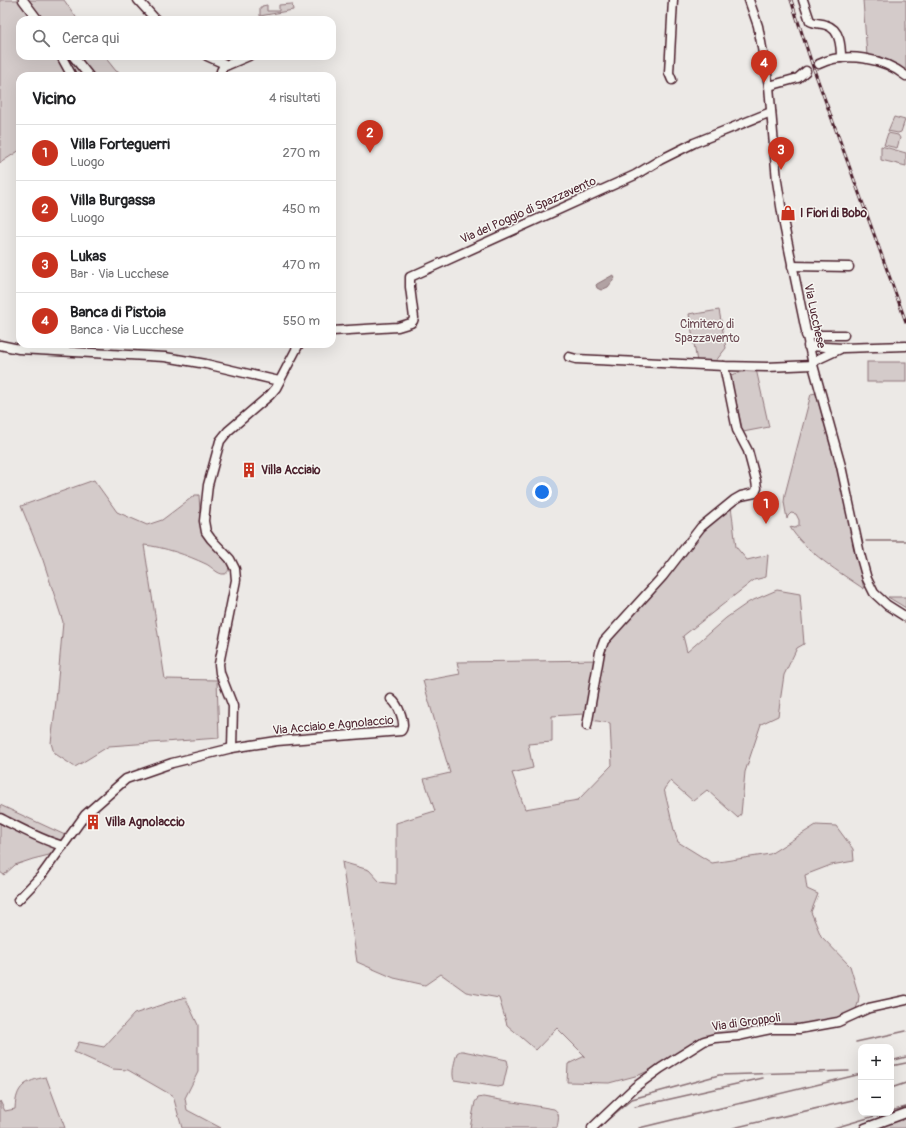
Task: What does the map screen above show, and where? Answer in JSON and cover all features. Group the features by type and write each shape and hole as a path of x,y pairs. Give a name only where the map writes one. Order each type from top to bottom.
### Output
{"street":[{"path":"23,0 35,16"},
{"path":"138,0 152,16"},
{"path":"672,80 669,73 673,0"},
{"name":"Via Lucchese","path":"749,0 759,31 769,86 777,181 782,215 808,346 841,466 860,554 867,579 872,590 887,605 906,617"},
{"path":"802,0 811,22 826,24 835,30 841,46 841,58"},
{"path":"819,64 830,59 841,58 877,61 906,76"},
{"path":"63,60 70,72"},
{"path":"76,60 86,72"},
{"path":"216,60 227,65"},
{"path":"221,72 222,68 239,60"},
{"path":"769,86 798,78 806,71"},
{"name":"Via del Poggio di Spazzavento","path":"336,331 398,327 411,323 414,318 410,277 635,175 660,160 694,143 772,112"},
{"path":"792,266 849,267"},
{"path":"806,335 844,335"},
{"path":"0,345 19,349 165,357 206,364 279,381"},
{"path":"808,346 843,348 906,346"},
{"path":"232,748 233,706 227,688 220,674 219,664 236,574 230,559 206,532 204,521 206,493 220,441 228,431 270,395 276,388 297,348"},
{"path":"569,357 576,360 767,367 812,364 843,348"},
{"path":"587,726 600,652 604,641 663,576 701,527 734,500 741,496 756,492 757,484 748,451 737,430 724,366"},
{"name":"Via Acciaio e Agnolaccio","path":"18,900 41,876 85,815 126,779 172,763 232,748 276,741 401,731 404,728 403,721 395,703 391,699"},
{"path":"0,818 26,832 63,846"},
{"name":"Via di Groppoli","path":"592,1128 635,1088 661,1068 704,1040 738,1036 771,1029 799,1029 838,1022 869,1008 906,1000"},
{"path":"865,1128 906,1113"}],"green space":[{"path":"0,0 64,0 75,16 16,16 16,60 107,60 118,72 16,72 16,153 0,163"},
{"path":"863,0 906,0 906,71 897,66 867,56"},
{"path":"292,4 293,10 260,16 260,7 262,6 267,5 267,11 279,11 279,5"},
{"path":"894,117 905,120 901,132 898,133 888,131"},
{"path":"888,133 898,135 900,138 897,148 884,145"},
{"path":"881,146 906,153 906,166 881,160"},
{"name":"Cimitero di Spazzavento","path":"719,310 726,348 715,362 697,362 689,314"},
{"path":"867,362 906,362 906,382 867,382"},
{"path":"756,369 769,427 743,432 730,375"},
{"path":"816,393 838,473 864,589 813,553 796,536 790,527 795,528 799,526 799,520 796,514 791,513 787,519 784,502 785,494 811,394"},
{"path":"94,480 117,512 147,525 162,520 195,495 199,495 201,528 204,535 228,564 227,573 219,573 206,564 175,552 144,545 165,679 217,680 219,738 109,746 75,767 54,753 51,743 63,622 43,560 21,506"},
{"path":"731,506 736,547 747,560 768,555 766,577 754,580 683,636 687,652 726,618 749,602 777,590 800,594 804,644 797,648 784,675 778,716 761,724 745,772 741,814 738,818 707,790 693,801 670,781 664,789 678,842 712,863 770,854 816,825 836,826 853,849 854,861 831,865 805,875 807,889 818,894 811,912 821,936 850,966 859,996 858,1003 856,1009 837,1020 707,1037 663,1063 639,1075 609,1083 567,1082 568,1064 585,1056 557,1028 536,1050 507,1025 499,998 466,992 441,974 425,985 394,978 357,962 342,862 369,870 380,882 396,884 396,823 435,811 424,779 450,773 423,681 460,674 457,662 602,660 607,644 698,534","holes":["584,714 584,719 610,723 612,765 578,800 525,809 512,773 533,768 528,744 552,742 552,716"]},
{"path":"888,597 906,597 906,608"},
{"path":"0,805 65,835 53,854 15,865 4,875 0,872"},
{"path":"185,997 198,1025 198,1072 185,1098 187,1110 221,1128 182,1128 173,1096 128,1070 112,1069 74,1052 79,1042 104,1047 134,1014"},
{"path":"460,1051 507,1060 508,1064 503,1086 498,1087 454,1080 454,1063 457,1053"},
{"path":"46,1077 65,1128 0,1128 0,1101 5,1111 15,1109 17,1095 23,1086 32,1080"},
{"path":"483,1097 554,1109 558,1113 557,1128 470,1128 475,1102 478,1098"},
{"path":"906,1117 906,1128 876,1128"}],"shaded area":[{"path":"613,275 615,278 608,287 601,290 597,288 597,284"}],"waterway":[{"path":"866,541 906,541"},
{"path":"856,1042 906,1031"},
{"path":"894,1060 906,1057"},
{"path":"894,1065 906,1063"},
{"path":"598,1128 632,1099 719,1075 849,1071"},
{"path":"639,1128 858,1075"},
{"path":"635,1107 763,1078"},
{"path":"894,1087 906,1083"},
{"path":"733,1128 858,1099"},
{"path":"894,1110 906,1107"},
{"path":"834,1128 875,1116"}],"railway":[{"path":"791,0 813,67 906,322"}],"place":[{"name":"Banca di Pistoia","path":"764,83"},
{"name":"Villa Burgassa","path":"370,153"},
{"name":"Lukas","path":"781,170"},
{"name":"I Fiori di Bobo","path":"788,213"},
{"name":"Villa Acciaio","path":"249,470"},
{"name":"Villa Forteguerri","path":"766,524"},
{"name":"Villa Agnolaccio","path":"93,822"}]}
